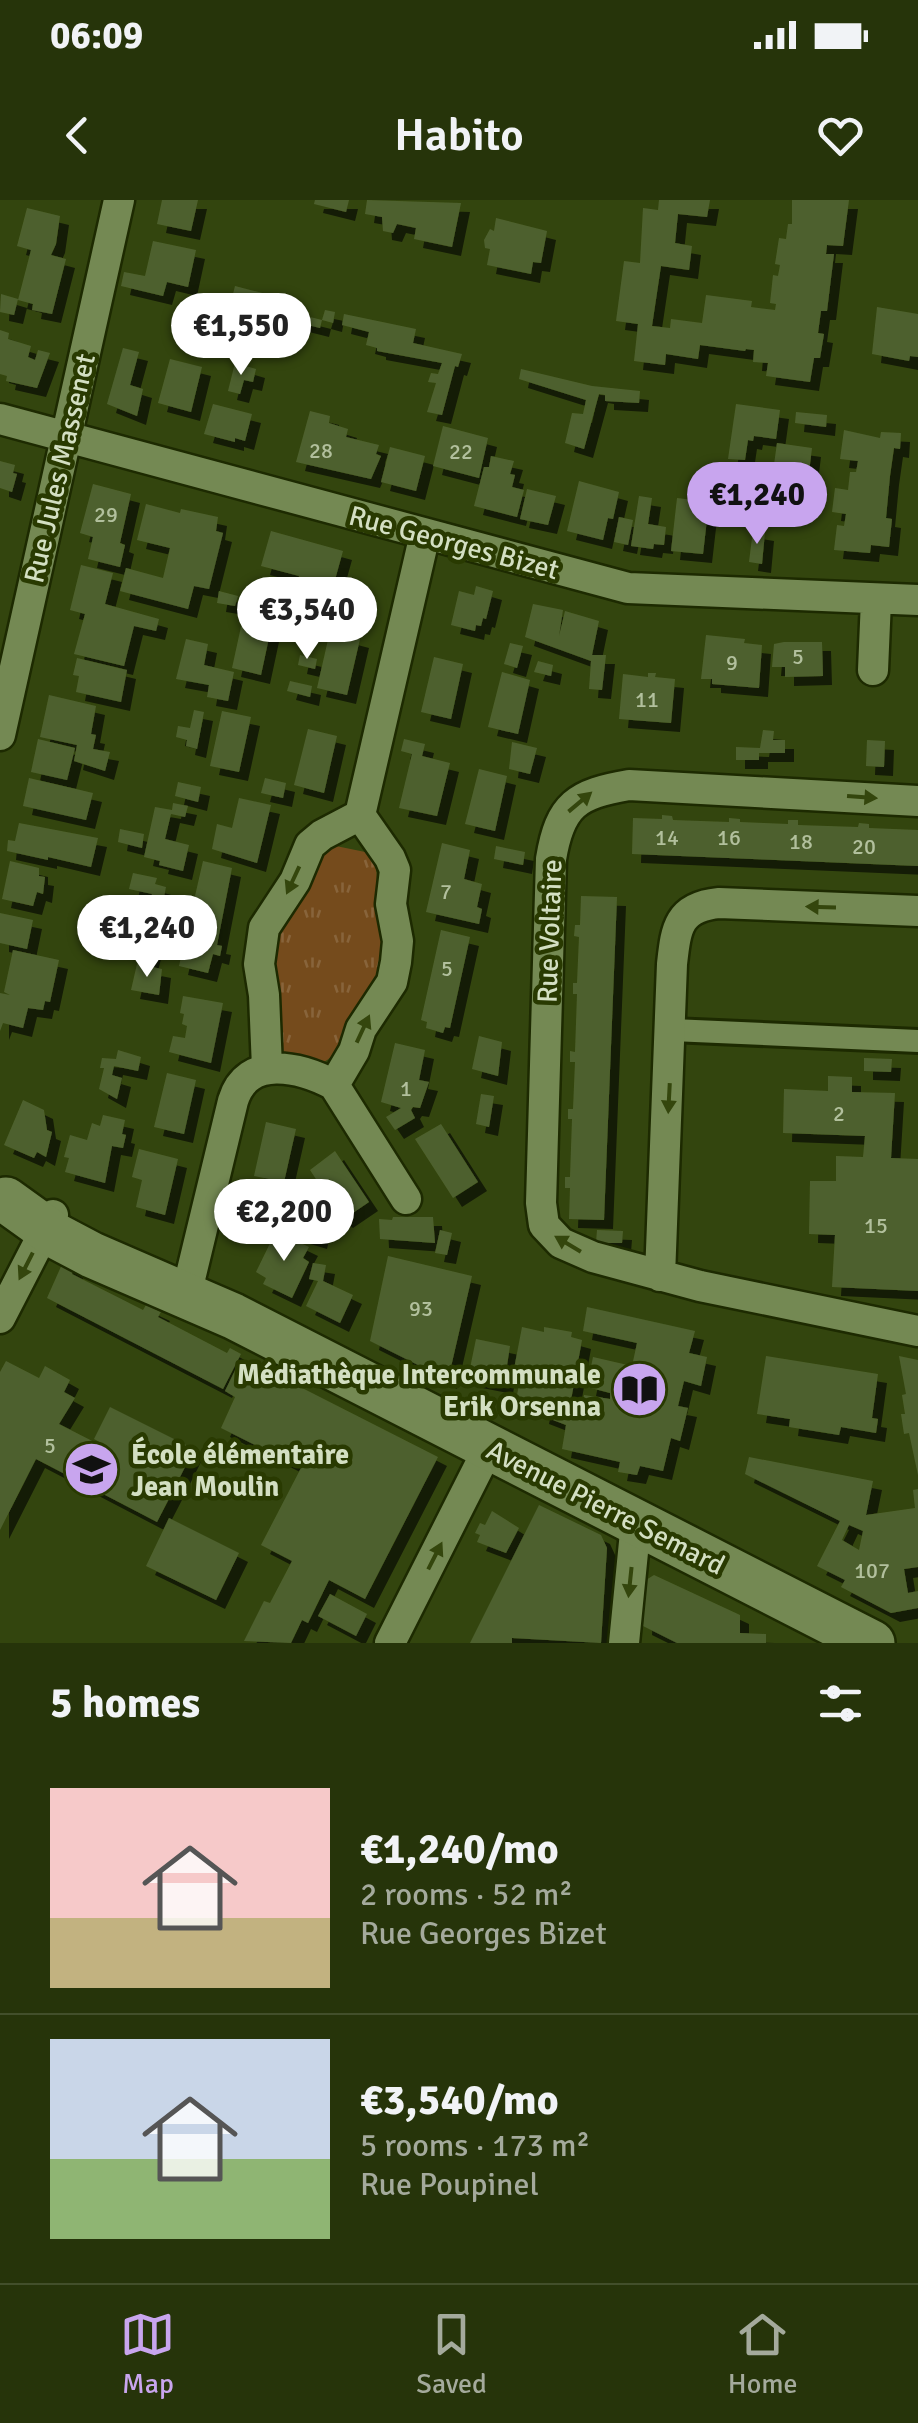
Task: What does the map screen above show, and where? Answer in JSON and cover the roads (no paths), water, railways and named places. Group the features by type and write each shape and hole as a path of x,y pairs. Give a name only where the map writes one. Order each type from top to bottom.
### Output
{"main road":[{"name":"Avenue Pierre Semard","path":"3,1198 49,1222 92,1255 186,1289 872,1643"}],"street":[{"name":"Rue Jules Massenet","path":"0,735 119,200"},
{"name":"Rue Georges Bizet","path":"0,420 628,588 918,600"},
{"path":"334,1085 361,1030 392,982 396,962 398,941 391,904 395,870 360,815 425,534"},
{"path":"874,670 876,600"},
{"name":"Rue Voltaire","path":"918,801 630,785 591,792 570,808 556,828 550,858 540,1203 544,1224 561,1243 592,1257 660,1276 918,1331"},
{"path":"268,1068 259,964 264,928 295,881 310,845 360,815"},
{"path":"660,1276 674,946 686,913 704,904 719,903 918,911"},
{"path":"672,1030 918,1041"},
{"path":"186,1289 236,1091 252,1072 268,1068 317,1076 334,1085 406,1199"},
{"path":"0,1318 49,1222"},
{"path":"390,1643 489,1448"},
{"path":"624,1643 636,1522"}],"place":[{"name":"Médiathèque Intercommunale Erik Orsenna","path":"640,1390"},
{"name":"École élémentaire Jean Moulin","path":"92,1470"}]}
